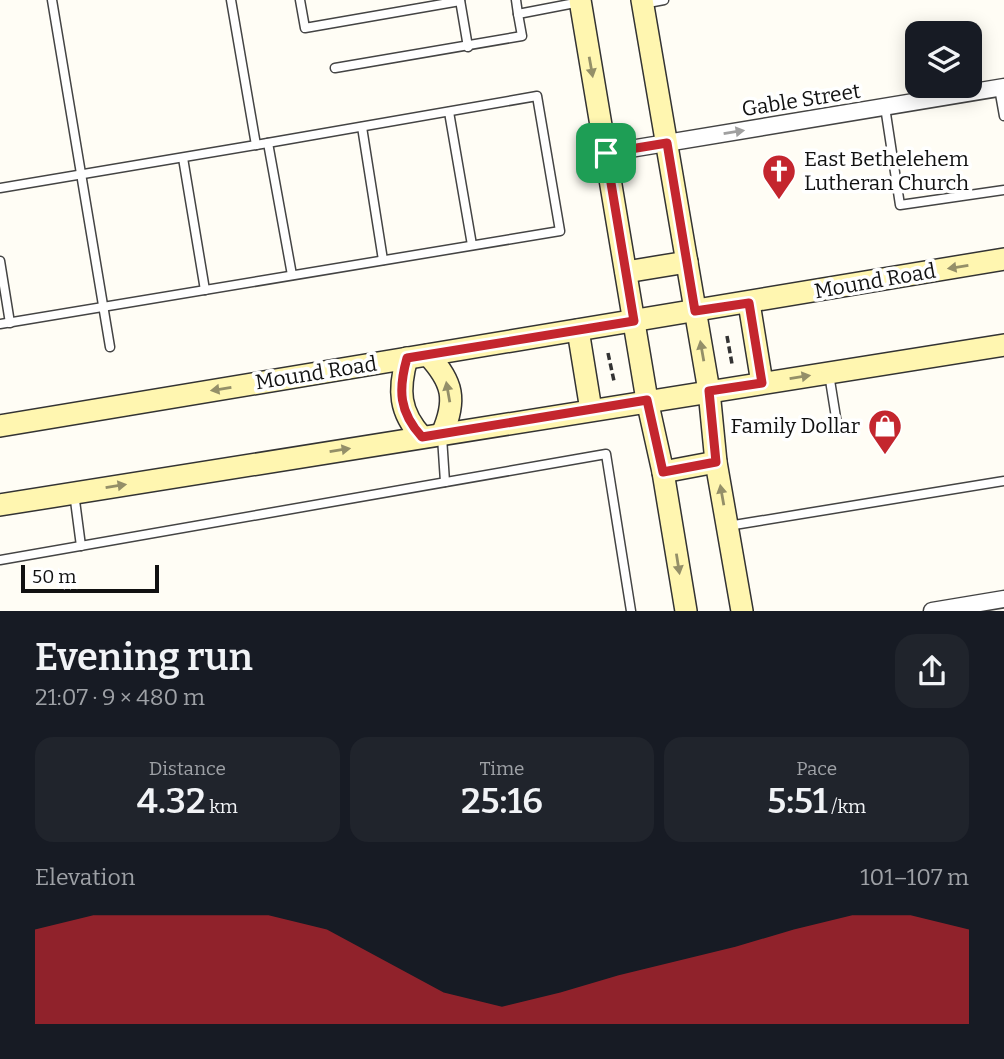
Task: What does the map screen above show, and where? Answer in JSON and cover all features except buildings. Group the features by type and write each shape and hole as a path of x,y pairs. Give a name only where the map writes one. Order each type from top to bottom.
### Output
{"main road":[{"path":"580,1 647,400 663,472 686,611"},
{"path":"643,2 709,391 716,462 742,611"},
{"name":"Mound Road","path":"0,426 1004,259"},
{"path":"626,272 687,261"},
{"path":"749,303 762,383"},
{"path":"578,330 591,410"},
{"path":"0,505 1004,345"},
{"path":"418,357 444,372 450,393 451,414 432,435 412,426 402,400 401,387 418,357"},
{"path":"663,472 716,462"}],"street":[{"name":"Gable Street","path":"606,153 1002,87"},
{"path":"932,611 1004,599"}],"lane":[{"path":"52,0 110,347"},
{"path":"231,0 257,145"},
{"path":"300,0 305,28 460,1 468,47"},
{"path":"335,68 522,36 516,0"},
{"path":"643,2 664,0"},
{"path":"518,14 580,1"},
{"path":"1002,87 1004,116"},
{"path":"0,188 537,96 560,231 0,324"},
{"path":"886,107 900,205 1004,190"},
{"path":"449,112 472,246"},
{"path":"362,127 383,260"},
{"path":"268,143 292,275"},
{"path":"183,158 205,290"},
{"path":"0,261 10,323"},
{"path":"829,373 838,430"},
{"path":"432,435 445,482"},
{"path":"0,560 606,454 631,611"},
{"path":"728,526 1004,481"},
{"path":"74,493 81,545"},
{"path":"848,497 849,507"}],"path":[{"path":"727,336 732,365"},
{"path":"608,353 614,381"}],"place":[{"name":"East Bethelehem Lutheran Church","path":"779,201"},
{"name":"Family Dollar","path":"885,456"}],"route":[{"path":"667,143 695,311 749,303 762,383 709,391 716,462 663,472 647,400 422,437 412,426 402,400 401,387 407,358 634,321 606,153 667,143"}]}
